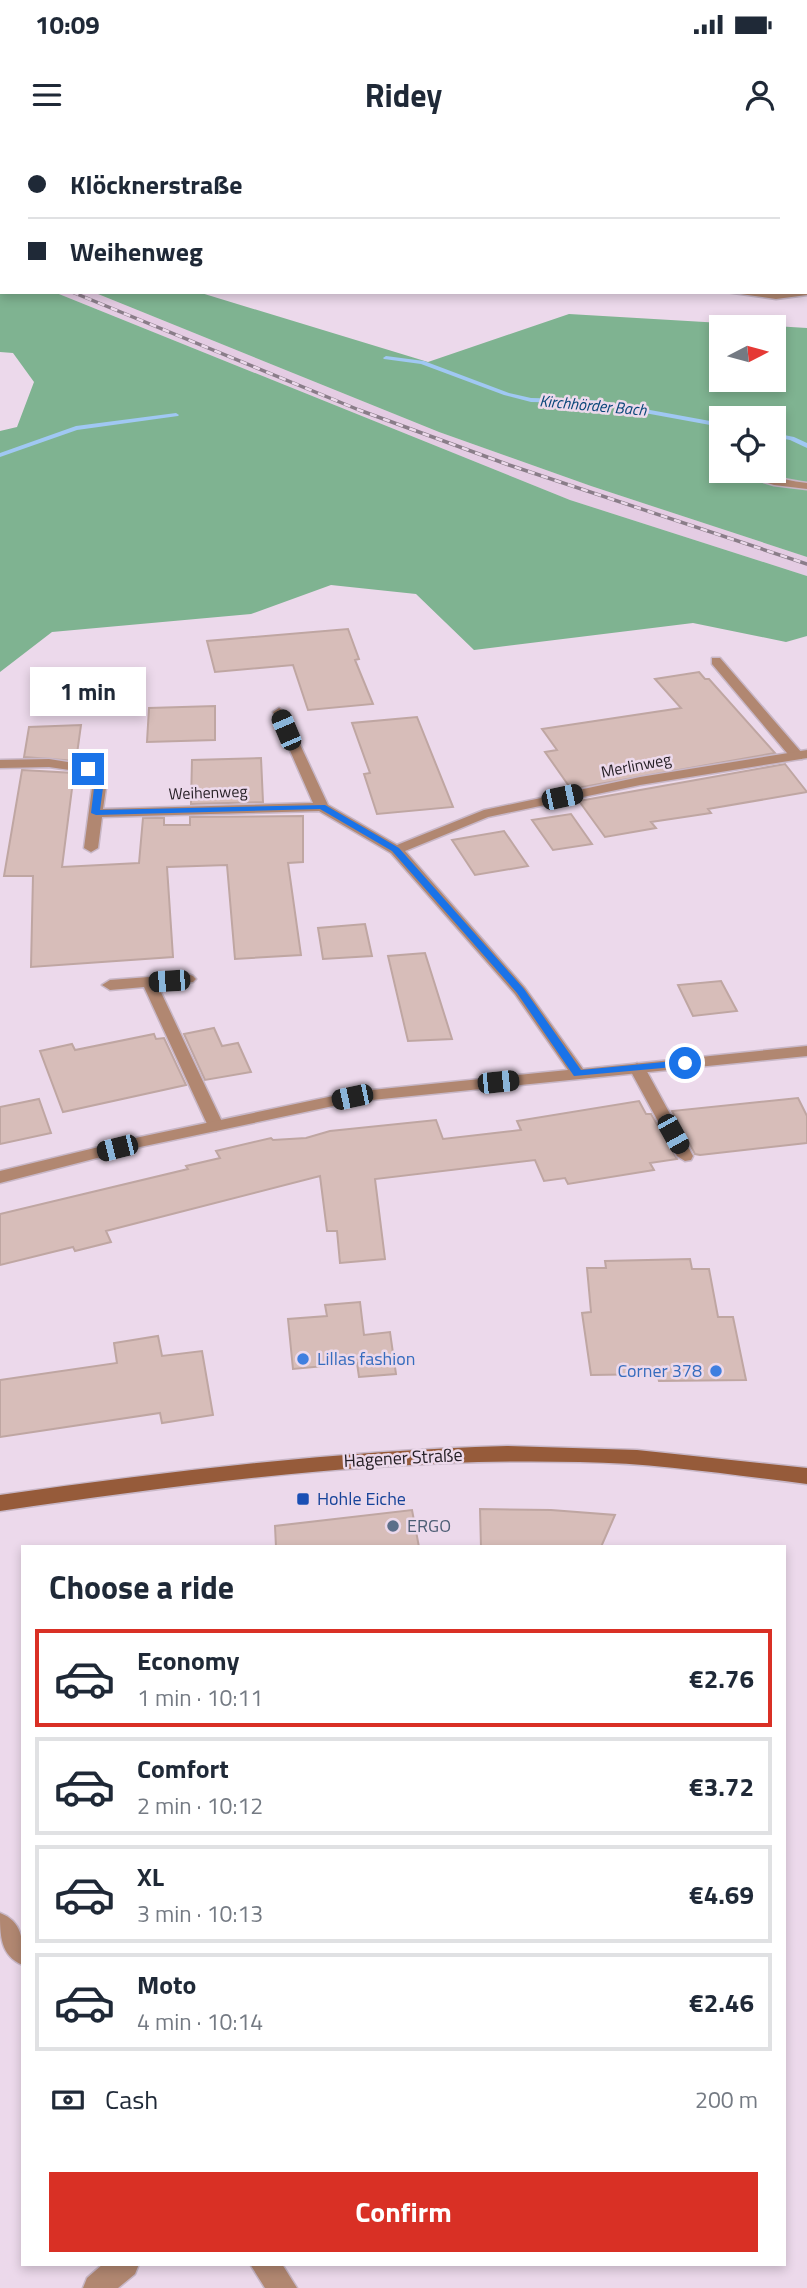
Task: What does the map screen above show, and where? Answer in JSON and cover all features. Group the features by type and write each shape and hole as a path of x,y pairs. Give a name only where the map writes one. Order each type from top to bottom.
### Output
{"main road":[{"name":"Hagener Straße","path":"0,1503 272,1466 430,1455 581,1454 807,1476"}],"street":[{"path":"753,294 792,294"},
{"path":"782,483 807,486"},
{"path":"716,661 802,755"},
{"path":"279,712 322,807 396,849 520,991 578,1073"},
{"name":"Merlinweg","path":"396,849 484,814 640,780 802,755"},
{"path":"0,764 49,763 88,769 99,788 91,848"},
{"name":"Weihenweg","path":"96,813 322,807"},
{"path":"110,985 188,979"},
{"path":"149,982 216,1126"},
{"path":"0,1177 352,1097 807,1051"},
{"path":"637,1068 685,1156"},
{"path":"0,1924 21,1951"},
{"path":"97,2288 123,2266"},
{"path":"266,2266 283,2288"}],"shaded area":[{"path":"59,294 98,294 439,432 591,486 807,557 807,576 570,500"}],"green space":[{"path":"0,294 59,294 570,500 807,576 807,636 786,642 693,623 474,650 416,594 331,585 251,614 52,632 0,672 0,431 17,427 34,382 13,353 0,352"},
{"path":"98,294 205,294 428,362 569,314 709,322 709,392 786,392 786,327 807,328 807,557 591,486 439,432"}],"building":[{"path":"348,629 359,659 355,660 373,704 308,710 293,665 215,672 207,641"},
{"path":"699,672 705,679 709,679 775,753 571,789 545,752 557,750 542,729 681,708 655,679"},
{"path":"215,706 215,740 147,742 149,708"},
{"path":"417,717 453,807 377,814 364,774 370,773 352,723"},
{"path":"81,725 76,761 24,757 29,727"},
{"path":"261,758 263,802 191,804 192,760"},
{"path":"785,764 807,792 708,809 711,813 651,822 656,828 605,837 579,801"},
{"path":"22,770 74,773 62,867 139,863 143,818 164,818 164,825 190,825 190,817 303,816 303,862 288,863 301,955 235,959 227,865 167,867 173,957 31,967 33,876 4,876"},
{"path":"571,814 592,844 553,850 532,820"},
{"path":"504,831 528,866 475,875 452,840"},
{"path":"365,924 372,956 323,959 318,928"},
{"path":"425,953 452,1039 408,1041 388,956"},
{"path":"721,981 737,1011 693,1016 678,985"},
{"path":"214,1028 222,1046 238,1043 251,1072 205,1080 184,1034"},
{"path":"154,1034 156,1039 164,1038 186,1085 63,1112 40,1051 72,1044 75,1050"},
{"path":"798,1098 807,1116 807,1143 700,1155 695,1154 672,1111"},
{"path":"39,1099 51,1133 0,1144 0,1107"},
{"path":"639,1101 646,1114 651,1114 677,1159 650,1163 654,1170 568,1184 565,1178 544,1181 535,1160 375,1179 385,1259 340,1263 337,1231 327,1231 320,1176 106,1231 111,1242 75,1251 73,1247 0,1265 0,1214 188,1169 186,1166 220,1158 216,1151 271,1138 306,1138 330,1131 436,1120 443,1139 521,1130 517,1121"},
{"path":"690,1259 692,1269 709,1269 718,1317 733,1317 746,1380 659,1381 657,1374 591,1375 582,1313 591,1312 587,1268 606,1268 605,1261"},
{"path":"360,1302 364,1335 390,1332 396,1374 359,1377 357,1363 293,1369 288,1319 327,1316 325,1305"},
{"path":"158,1336 162,1356 202,1351 213,1415 162,1423 160,1413 0,1437 0,1380 117,1363 114,1343"},
{"path":"480,1509 551,1510 615,1515 602,1545 481,1545"},
{"path":"412,1510 419,1545 276,1545 275,1526"}],"waterway":[{"name":"Kirchhörder Bach","path":"386,358 422,362 507,394 531,400 601,403 709,423"},
{"name":"Kirchhörder Bach","path":"0,455 76,428 176,415"},
{"name":"Kirchhörder Bach","path":"786,437 807,446"}],"railway":[{"path":"77,294 359,410 509,465 807,564"}],"place":[{"name":"Lillas fashion","path":"303,1359"},
{"name":"Corner 378","path":"716,1371"},
{"name":"Hohle Eiche","path":"303,1499"},
{"name":"ERGO","path":"393,1526"}],"route":[{"path":"88,769 99,788 96,813 322,807 357,830 396,849 520,991 578,1073 685,1063"}]}
